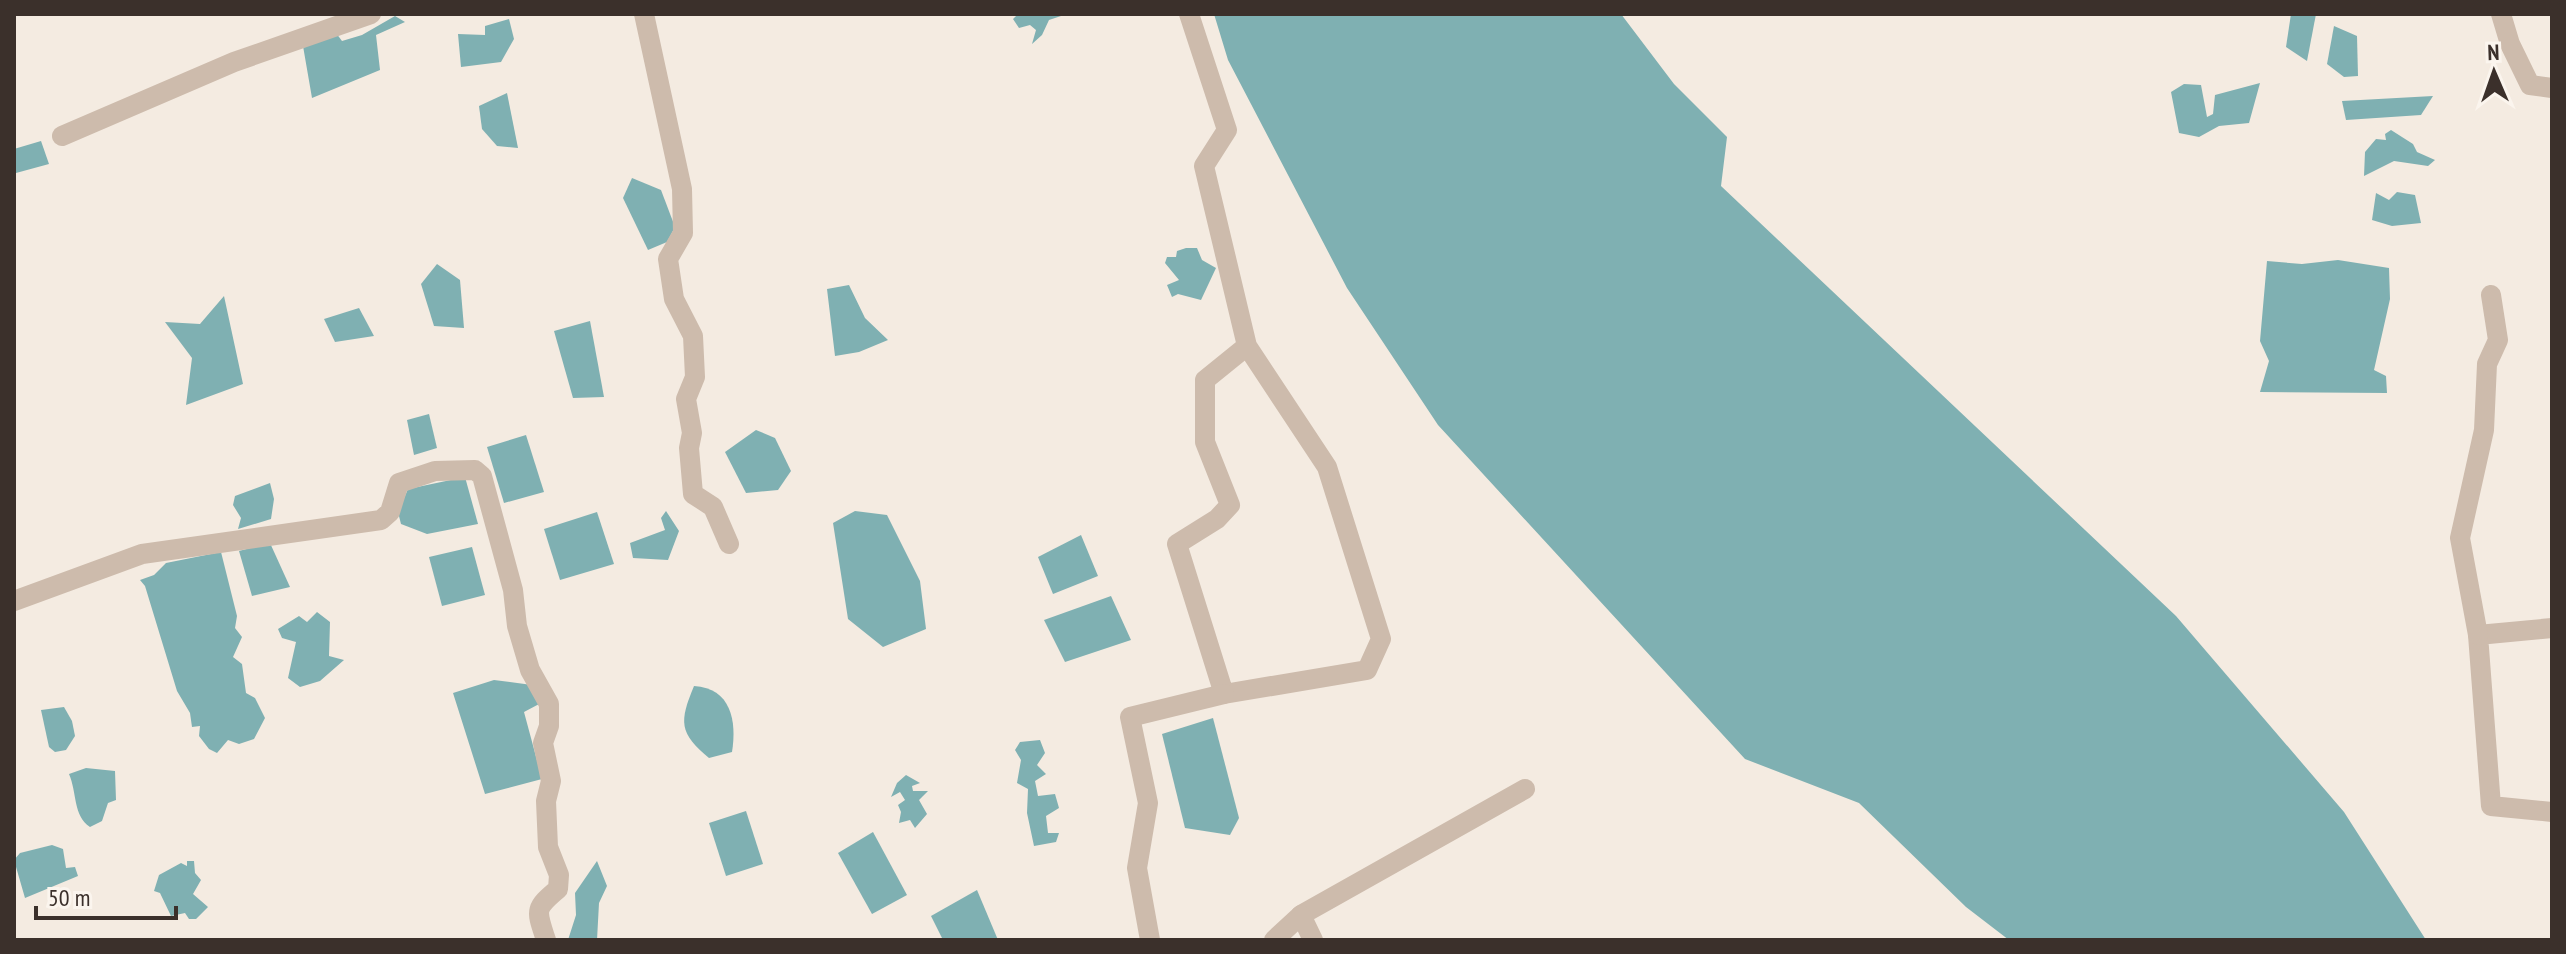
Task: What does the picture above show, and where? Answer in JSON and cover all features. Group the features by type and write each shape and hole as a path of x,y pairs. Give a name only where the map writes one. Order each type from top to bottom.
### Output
{"street":[{"path":"62,136 234,62 371,14"},
{"path":"644,14 682,189 683,233 668,259 674,299 693,336 695,377 686,399 692,433 689,448 693,494 713,507 729,544"},
{"path":"1150,940 1137,868 1148,803 1130,717 1224,694 1367,670 1381,639 1327,467 1247,346 1204,166 1227,130 1189,14"},
{"path":"2501,14 2510,44 2530,85 2552,88"},
{"path":"2491,295 2498,340 2487,364 2484,430 2460,538 2478,635 2491,806 2552,812"},
{"path":"1224,694 1177,544 1217,519 1230,505 1205,442 1205,380 1247,346"},
{"path":"14,601 142,554 381,520 390,512 399,483 435,471 475,470 482,476 513,590 517,626 530,670 549,704 549,726 543,743 551,781 546,801 548,847 559,875 558,889 539,905 537,914 546,940"},
{"path":"2478,635 2552,628"},
{"path":"1274,940 1301,915 1525,789"},
{"path":"1301,915 1313,940"}],"water":[{"path":"1018,14 1067,14 1049,20 1042,35 1032,44 1036,30 1030,25 1019,28 1013,19"},
{"path":"1214,14 1621,14 1674,84 1727,137 1721,186 2176,616 2344,812 2426,940 2009,940 1966,907 1859,803 1745,759 1438,425 1347,288 1228,60"},
{"path":"2291,14 2316,14 2307,61 2286,47"},
{"path":"395,16 405,22 376,35 380,70 312,98 303,46 336,33 342,41 362,35"},
{"path":"509,19 514,39 501,62 461,67 458,34 485,35 485,26"},
{"path":"2334,26 2357,36 2358,76 2344,77 2327,64"},
{"path":"2260,83 2249,123 2219,126 2199,137 2179,133 2171,92 2184,84 2201,85 2207,117 2213,114 2215,95"},
{"path":"507,93 518,148 497,146 482,129 479,106"},
{"path":"2433,96 2421,115 2346,120 2342,101"},
{"path":"2391,130 2413,144 2417,152 2435,160 2428,166 2394,161 2364,176 2365,152 2376,139 2386,140 2385,134"},
{"path":"41,141 49,164 16,173 14,149"},
{"path":"632,178 661,190 675,227 667,242 648,250 623,198"},
{"path":"2397,192 2415,195 2421,223 2392,226 2372,220 2376,193 2389,200"},
{"path":"1197,248 1202,260 1216,268 1201,300 1178,294 1172,297 1167,285 1179,280 1165,263 1167,257 1176,257 1177,251"},
{"path":"2338,260 2389,268 2390,299 2374,370 2386,376 2387,393 2260,392 2269,361 2260,341 2267,261 2302,264"},
{"path":"437,264 460,280 464,328 434,326 421,284"},
{"path":"849,285 865,318 888,340 859,352 835,356 827,289"},
{"path":"224,296 243,384 186,405 192,358 165,322 200,324"},
{"path":"359,308 374,336 335,342 324,319"},
{"path":"590,321 604,397 573,398 554,331"},
{"path":"429,414 437,448 414,455 407,420"},
{"path":"756,430 775,438 791,471 778,490 746,493 725,452"},
{"path":"526,435 544,492 504,503 487,447"},
{"path":"465,477 478,524 427,534 401,524 398,512 408,489"},
{"path":"270,483 274,499 271,519 238,529 241,518 233,505 235,496"},
{"path":"666,511 679,531 668,560 633,558 630,543 665,530 661,518"},
{"path":"855,511 887,515 920,581 926,629 883,647 848,619 833,523"},
{"path":"597,512 614,564 560,580 544,529"},
{"path":"1081,535 1098,576 1053,594 1038,557"},
{"path":"270,543 290,587 252,596 239,551"},
{"path":"472,547 485,595 442,606 429,557"},
{"path":"221,552 237,616 235,628 242,637 233,657 242,664 246,693 255,698 265,718 254,739 239,744 228,740 217,753 209,749 199,736 200,726 192,727 190,713 177,691 145,586 140,580 154,575 166,563"},
{"path":"1111,596 1131,640 1065,662 1044,620"},
{"path":"317,612 330,622 329,656 344,660 320,681 300,687 288,678 296,642 282,638 278,629 299,616 307,622"},
{"path":"494,680 532,685 541,703 524,712 542,779 485,794 453,693"},
{"path":"694,686 716,693 729,708 733,729 732,752 709,758 687,734 684,718"},
{"path":"64,707 72,721 75,736 66,750 55,752 49,747 41,710"},
{"path":"1213,718 1239,818 1230,835 1185,828 1162,734"},
{"path":"1040,740 1045,753 1037,765 1046,774 1035,781 1038,796 1055,794 1059,808 1046,816 1048,833 1059,833 1056,842 1034,846 1027,813 1028,789 1017,783 1021,760 1015,750 1020,742"},
{"path":"86,768 115,771 116,800 108,803 102,821 90,827 78,810 69,774"},
{"path":"906,775 920,783 912,786 913,791 928,791 919,800 927,814 915,828 910,820 899,823 901,812 898,805 905,800 900,792 891,797 897,783"},
{"path":"746,811 763,864 726,876 709,823"},
{"path":"873,832 907,895 872,914 838,853"},
{"path":"52,845 63,849 66,868 75,867 78,876 25,898 14,860 20,853"},
{"path":"187,861 194,861 195,873 201,880 193,894 208,907 196,919 189,919 185,913 171,916 160,893 154,891 159,875 181,863 187,866"},
{"path":"597,861 607,886 599,903 597,940 568,940 576,915 575,893"},
{"path":"977,890 998,940 943,940 931,916"}]}
